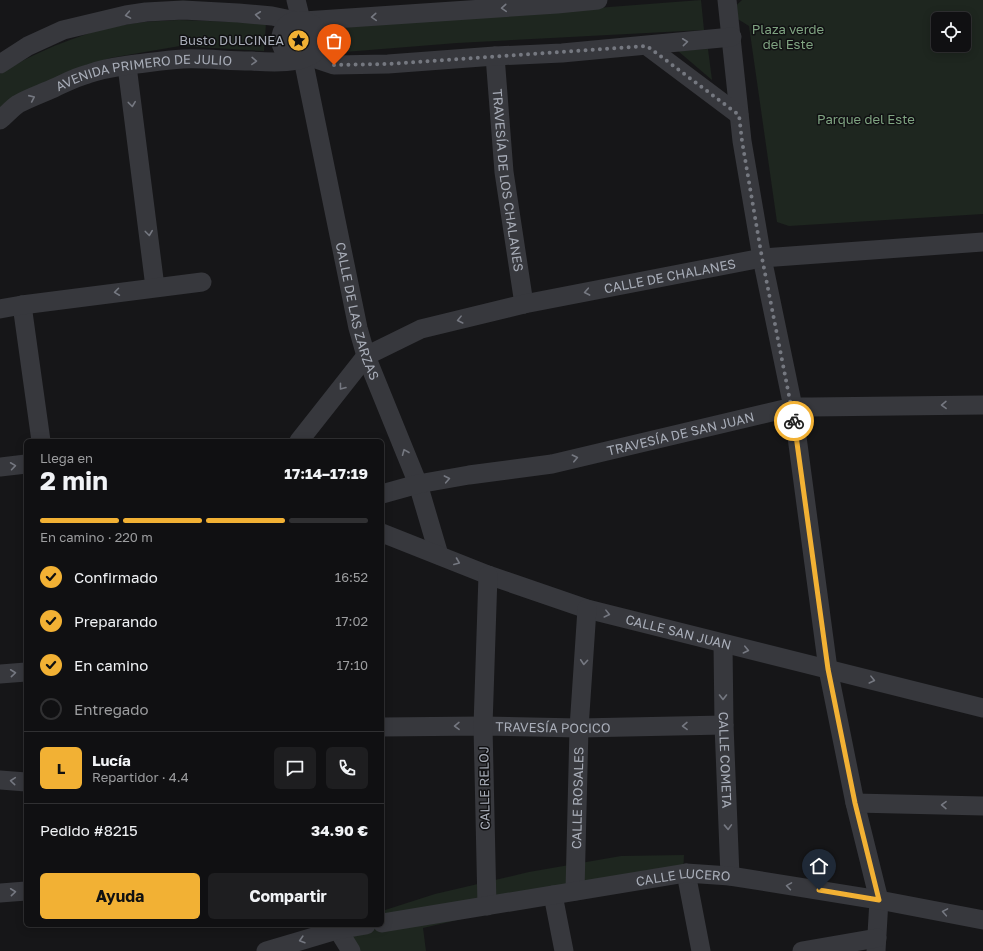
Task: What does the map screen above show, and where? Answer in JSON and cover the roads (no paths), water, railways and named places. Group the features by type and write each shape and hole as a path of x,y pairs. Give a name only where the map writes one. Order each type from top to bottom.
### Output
{"street":[{"path":"296,0 301,21"},
{"path":"0,64 28,46 63,30 126,15 146,12 182,10 245,13 272,16 301,21 311,23 316,28 320,40 315,53 304,59 292,58 286,54 282,48 280,41 281,34 284,28 290,23 301,21 598,0"},
{"path":"727,0 742,141 762,258 792,406 828,669 855,803 879,900 877,944 802,951"},
{"name":"AVENIDA PRIMERO DE JULIO","path":"0,120 18,104 87,74 111,68 153,62 184,59 274,62 304,59 334,65 388,64 495,56 562,53 732,38"},
{"path":"647,46 739,115"},
{"name":"TRAVESÍA DE LOS CHALANES","path":"495,56 504,172 524,304"},
{"name":"CALLE DE LAS ZARZAS","path":"304,59 358,328 366,356 418,484 439,555"},
{"path":"127,66 156,286"},
{"name":"CALLE DE CHALANES","path":"366,356 421,329 524,304 762,258 983,242"},
{"path":"0,309 156,286 202,282"},
{"path":"22,305 41,439"},
{"path":"301,439 366,356"},
{"name":"TRAVESÍA DE SAN JUAN","path":"384,493 418,484 469,475 552,464 792,406 983,405"},
{"path":"0,467 24,464"},
{"name":"CALLE SAN JUAN","path":"384,534 488,575 587,609 983,708"},
{"name":"CALLE RELOJ","path":"487,906 483,726 488,575"},
{"name":"CALLE ROSALES","path":"575,891 579,728 587,609"},
{"name":"CALLE COMETA","path":"723,644 724,725 730,876"},
{"path":"0,674 24,672"},
{"name":"TRAVESÍA POCICO","path":"384,727 483,726 579,728 724,725"},
{"path":"0,780 24,782"},
{"path":"855,803 983,806"},
{"path":"686,873 701,951"},
{"name":"CALLE LUCERO","path":"384,922 686,873 730,876 879,900 983,920"},
{"path":"0,893 24,891"},
{"path":"553,895 564,951"},
{"path":"270,950 336,927 351,951"}],"place":[{"name":"Busto DULCINEA","path":"299,40"}],"park label":[{"name":"Plaza verde del Este","path":"788,36"},
{"name":"Parque del Este","path":"866,119"}]}
